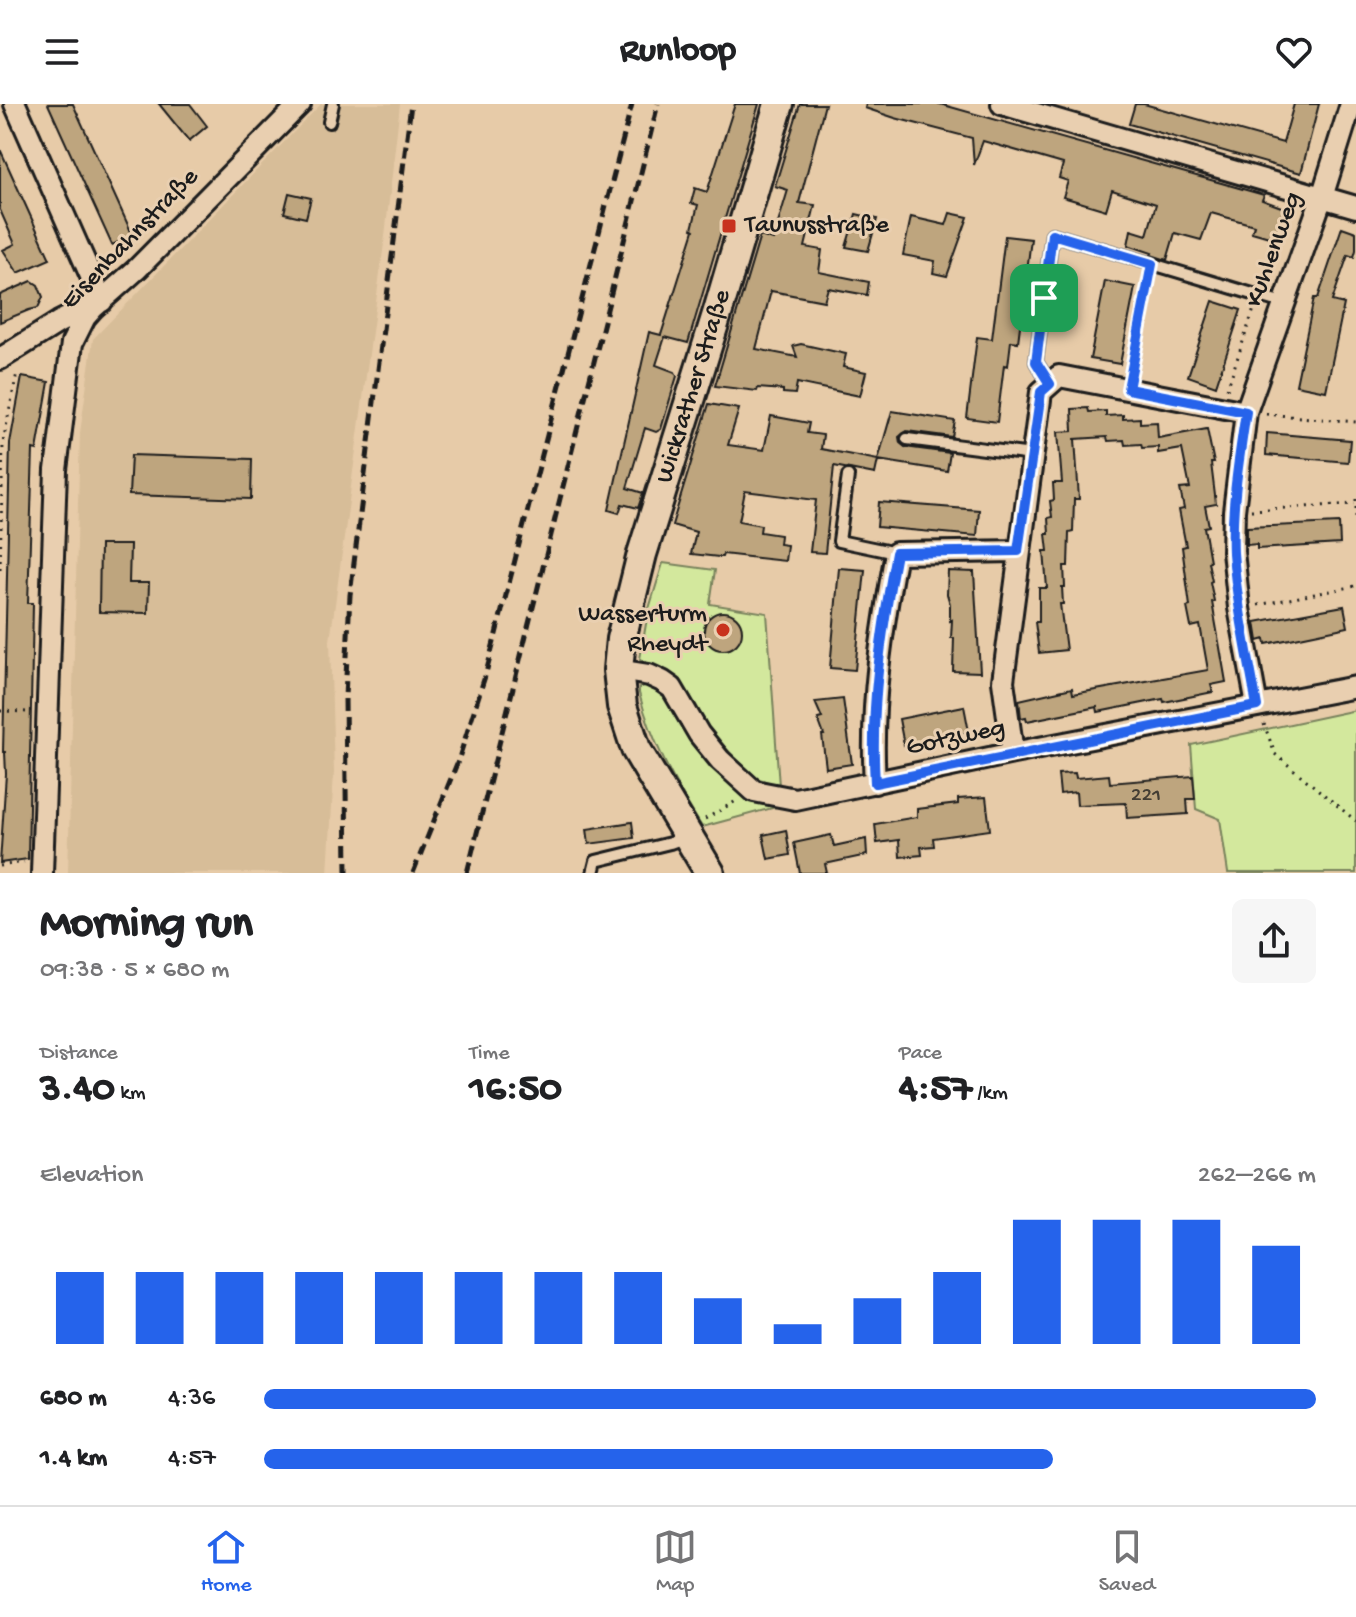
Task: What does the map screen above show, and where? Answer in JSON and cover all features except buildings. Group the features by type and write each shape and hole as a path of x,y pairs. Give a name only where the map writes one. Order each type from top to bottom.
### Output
{"main road":[{"name":"Wickrather Straße","path":"710,873 636,749 622,706 618,670 621,639 642,554 779,104"}],"street":[{"path":"0,359 59,322 102,301 15,104"},
{"name":"Eisenbahnstraße","path":"42,866 56,470 72,343 85,317 137,269 300,104"},
{"path":"1002,104 1356,207"},
{"name":"Kuhlenweg","path":"1257,706 1239,608 1233,551 1234,511 1246,412 1322,197 1351,104"},
{"path":"1013,753 1003,681 1041,392 1059,376 1246,412"},
{"path":"875,783 881,643 896,553 1018,551"},
{"path":"618,670 649,675 672,688 699,734 720,760 754,791"},
{"name":"Gotzweg","path":"754,791 795,799 1013,753 1356,687"}],"lane":[{"path":"329,122 333,104"},
{"path":"1050,384 1036,362 1052,234 1283,303"},
{"path":"907,439 1032,455"},
{"path":"848,476 839,541 896,553"},
{"path":"593,873 596,861 670,843 686,833"}],"path":[{"path":"1128,389 1152,264"},
{"path":"1221,408 1259,295"},
{"path":"0,569 3,442 17,373"},
{"path":"1246,412 1356,422"},
{"path":"1234,511 1356,502 1356,532"},
{"path":"1239,608 1356,586"},
{"path":"1257,706 1275,754 1356,821"},
{"path":"0,711 47,712"},
{"path":"686,833 754,791"},
{"path":"0,866 42,866"}],"shaded area":[{"path":"321,104 400,104 330,641 334,772 328,873 68,873 80,433 93,339"}],"green space":[{"path":"663,563 715,570 710,604 767,613 779,786 754,777 707,729 696,705 678,684 640,659 648,612"},
{"path":"647,684 662,689 694,735 787,804 702,827 674,779 651,729 639,693 639,688"},
{"path":"1356,710 1356,873 1228,873 1220,819 1196,809 1191,745"}],"railway":[{"path":"347,873 345,697 350,595 411,104"},
{"path":"413,873 458,761 486,673 632,104"},
{"path":"467,873 658,104"}],"place":[{"name":"Taunusstraße","path":"729,226"},
{"name":"Wasserturm Rheydt","path":"723,630"}],"route":[{"path":"1052,234 1152,264 1128,389 1246,412 1234,511 1233,551 1239,608 1257,706 875,783 876,694 882,630 896,553 1018,551 1041,392 1050,384 1036,362 1044,298 1052,234"}]}
